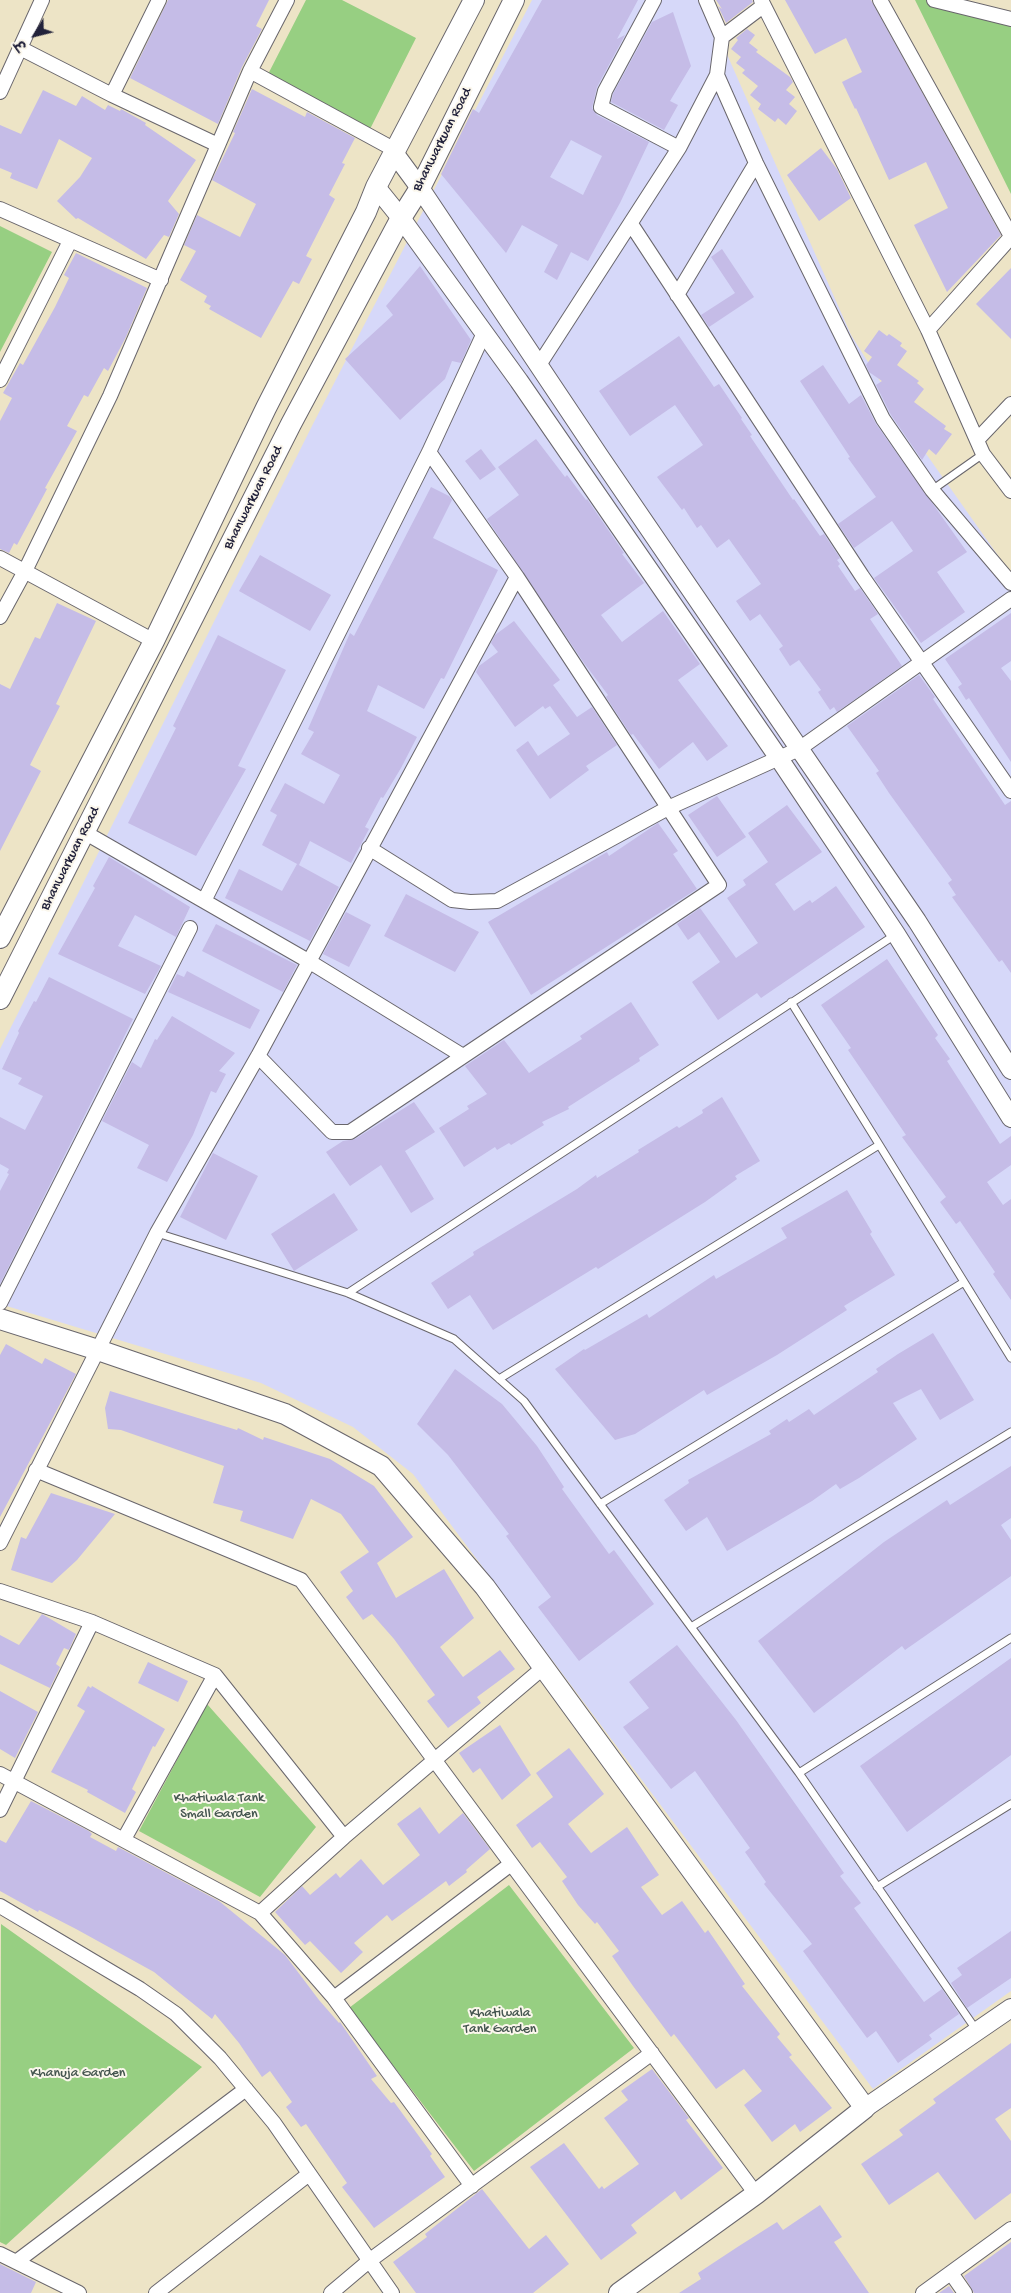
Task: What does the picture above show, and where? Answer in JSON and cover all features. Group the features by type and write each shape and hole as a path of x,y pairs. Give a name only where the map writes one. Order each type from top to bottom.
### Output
{"main road":[{"name":"Bhanwarkuan Road","path":"0,938 154,640 266,408 366,212 376,187 396,153 474,0"},
{"name":"Bhanwarkuan Road","path":"0,999 291,424 401,218 420,188 514,0"},
{"path":"0,1319 98,1350 285,1414 381,1466 485,1587 864,2108 756,2194 619,2293"}],"street":[{"path":"0,92 42,0"},
{"path":"112,95 159,0"},
{"path":"0,617 25,571 110,396 250,71 287,0"},
{"path":"654,0 605,91 601,107 679,148"},
{"path":"539,365 679,148 716,74 722,37 706,0"},
{"path":"880,0 1011,237 928,330"},
{"path":"934,0 1011,19"},
{"path":"722,37 762,3 928,330 983,454 1011,491"},
{"path":"20,48 112,95 218,145"},
{"path":"250,71 396,153 916,921 1011,1070"},
{"path":"716,74 756,163 883,419 932,490 1011,582"},
{"path":"677,295 756,163"},
{"path":"376,187 401,218 581,469 778,757 896,934 1011,1118"},
{"path":"0,210 161,280"},
{"path":"631,224 862,576 1011,791"},
{"path":"0,380 70,241"},
{"path":"204,901 429,452 484,333"},
{"path":"977,440 1011,404"},
{"path":"258,1056 332,1132 350,1132 719,885 517,577 429,452"},
{"path":"0,558 154,640"},
{"path":"0,1543 157,1233 310,962 369,848 517,577"},
{"path":"369,848 452,900 470,902 497,901 668,808 799,749 1011,599"},
{"path":"84,832 310,962 463,1056"},
{"path":"0,1303 190,928"},
{"path":"36,1470 301,1580 756,2194"},
{"path":"0,1591 92,1622 215,1676 344,1837"},
{"path":"0,1810 92,1622"},
{"path":"260,1913 344,1837 544,1667"},
{"path":"124,1839 215,1676"},
{"path":"0,1774 260,1913 334,1998 472,2186"},
{"path":"334,1998 511,1864"},
{"path":"0,1906 140,1989 176,2014 220,2058 274,2123 392,2293"},
{"path":"864,2108 1011,2008"},
{"path":"332,2293 369,2261 652,2053"},
{"path":"16,2262 246,2089"},
{"path":"156,2293 309,2174"},
{"path":"923,2293 1011,2229"},
{"path":"0,2254 79,2293"},
{"path":"951,2273 965,2293"}],"lane":[{"path":"932,490 983,454"},
{"path":"348,1293 896,934"},
{"path":"792,1002 1011,1358"},
{"path":"499,1379 879,1144"},
{"path":"157,1233 348,1293 454,1340 524,1401 799,1773 978,2031"},
{"path":"600,1504 964,1282"},
{"path":"691,1627 1011,1432"},
{"path":"799,1773 1011,1638"},
{"path":"877,1887 1011,1804"}],"shaded area":[{"path":"532,0 703,0 851,335 922,448 1011,574 1011,1991 873,2089 413,1474 353,1427 261,1383 0,1304 0,1049 313,424"}],"green space":[{"path":"306,0 342,0 416,38 366,137 263,84"},
{"path":"915,0 936,0 1011,16 1011,194"},
{"path":"0,226 52,252 0,352"},
{"name":"Khatiwala Tank Small Garden","path":"207,1704 316,1827 260,1897 139,1831"},
{"name":"Khatiwala Tank Garden","path":"509,1885 634,2048 474,2171 349,2008"},
{"name":"Khanuja Garden","path":"1,1924 202,2067 6,2245 0,2242"}],"building":[{"path":"168,0 269,0 256,26 262,29 242,67 218,124 130,78"},
{"path":"542,0 638,0 617,39 625,35 597,87 592,108 597,115 649,142 620,203 588,261 571,252 557,280 544,272 558,245 522,225 506,253 441,174 473,109 479,113","holes":["571,140 602,156 583,195 550,177"]},
{"path":"716,0 752,0 753,2 726,23 718,6 722,9"},
{"path":"785,0 871,0 1001,235 947,292 914,225 948,208 926,162 889,180 842,82 862,72 846,38 815,54"},
{"path":"673,12 691,66 670,101 678,105 664,130 611,102 613,94 652,22"},
{"path":"747,29 755,35 749,43 758,50 756,52 790,77 793,82 786,90 795,97 789,104 797,111 786,125 778,118 775,122 758,109 761,104 750,95 758,86 742,73 745,70 736,63 741,57 731,49 738,40 736,38"},
{"path":"252,89 305,117 307,112 355,138 342,163 345,164 329,195 335,199 306,256 312,259 299,284 293,281 261,338 209,309 211,306 204,302 207,296 180,280 196,251 184,245 197,215 240,237 256,204 212,180 235,133 233,132"},
{"path":"43,90 76,106 82,96 105,110 108,105 120,111 121,109 146,123 145,125 196,160 168,201 179,214 169,237 164,235 146,259 78,218 76,219 57,201 80,177 92,158 59,139 37,189 10,178 12,173 0,168 0,125 21,134"},
{"path":"821,148 837,169 851,198 819,221 787,175"},
{"path":"722,249 754,297 709,327 701,315 735,293 711,257"},
{"path":"76,253 147,288 126,337 108,371 104,368 88,397 84,395 67,426 77,431 45,488 47,489 17,545 14,543 9,553 0,549 0,421 12,398 3,393 20,363 23,365 55,307 69,278 64,275"},
{"path":"420,266 471,340 461,363 452,361 445,379 400,420 345,359 393,315 386,306"},
{"path":"1011,268 1011,339 976,304"},
{"path":"879,330 902,343 900,346 907,351 897,365 919,381 917,383 924,389 914,402 946,426 944,429 952,434 936,455 929,449 922,460 891,415 876,385 882,381 869,372 866,365 872,357 864,351"},
{"path":"679,336 714,387 719,384 742,418 752,435 750,436 793,500 820,536 824,534 840,558 837,560 840,564 838,566 855,591 860,588 878,614 870,619 902,666 837,712 834,707 830,710 818,692 821,690 799,660 790,666 779,649 783,646 760,614 750,621 736,601 761,584 729,539 717,548 701,525 697,528 684,508 682,510 657,477 703,445 675,405 630,436 599,391"},
{"path":"823,365 849,404 861,395 876,424 967,552 937,572 965,612 921,643 874,578 913,551 892,521 854,548 838,524 876,497 848,458 850,457 800,381"},
{"path":"536,439 565,477 567,475 587,499 624,553 622,554 644,583 601,615 622,642 663,611 700,664 678,680 728,746 707,761 693,742 659,769 633,734 631,735 606,697 608,695 584,663 487,519 519,495 498,467"},
{"path":"481,449 496,469 480,480 465,461"},
{"path":"431,487 449,496 452,500 433,538 498,570 444,679 441,678 424,709 378,685 367,711 417,737 401,768 383,798 381,797 365,827 369,829 351,863 310,841 299,865 262,845 277,815 270,811 285,783 324,804 340,775 301,754 314,732 308,729 350,633 354,636"},
{"path":"260,555 331,595 310,631 239,591"},
{"path":"57,603 96,621 56,704 60,706 30,765 41,771 0,851 0,684 10,689 35,637 40,639"},
{"path":"1011,613 1011,661 1001,668 1011,681 1011,762 969,698 966,700 958,687 962,684 945,659"},
{"path":"514,621 560,680 553,685 577,717 592,707 617,745 586,766 589,770 550,799 516,750 528,741 538,756 570,734 550,706 545,709 543,706 515,727 476,672 479,666 498,652 491,643 495,635"},
{"path":"218,635 286,670 238,766 246,769 196,856 128,823 176,728 173,726"},
{"path":"919,675 935,697 933,699 1005,805 1011,801 1011,973 1002,960 999,962 952,897 956,895 948,883 952,880 889,793 876,773 879,771 847,726"},
{"path":"717,796 746,837 717,857 688,815"},
{"path":"787,805 822,852 775,884 794,911 810,900 812,903 836,886 865,927 761,998 757,993 718,1020 692,982 720,962 699,932 688,940 677,924 700,908 736,958 758,943 727,898 746,885 743,880 768,862 748,833"},
{"path":"658,823 678,851 673,854 697,889 531,995 488,922 607,852 609,856"},
{"path":"109,857 190,907 176,937 135,915 118,946 161,966 145,994 58,954 95,888 93,886"},
{"path":"297,864 339,887 310,941 225,898 239,869 282,891"},
{"path":"406,894 479,932 455,972 384,936"},
{"path":"346,912 371,925 349,967 323,954"},
{"path":"216,924 297,965 283,992 202,951"},
{"path":"887,959 938,1035 935,1038 950,1059 947,1061 1000,1144 1011,1136 1011,1165 987,1182 1003,1205 1011,1199 1011,1300 993,1274 995,1272 960,1221 956,1224 940,1202 946,1197 902,1137 906,1135 848,1050 851,1048 821,1005"},
{"path":"187,971 260,1010 250,1029 168,992 177,974 184,977"},
{"path":"49,977 133,1019 0,1284 0,1191 9,1174 7,1173 9,1169 0,1164 0,1117 25,1130 43,1096 18,1084 22,1078 2,1069 19,1033 18,1031"},
{"path":"631,1002 659,1045 639,1058 640,1061 568,1107 569,1109 542,1122 544,1125 511,1145 509,1143 497,1150 495,1147 464,1167 439,1128 469,1109 467,1106 487,1094 465,1066 504,1040 529,1073 582,1039 580,1036"},
{"path":"172,1016 235,1053 219,1071 226,1074 216,1093 211,1091 193,1135 167,1182 137,1168 149,1145 102,1121 132,1062 141,1068 155,1039 157,1040"},
{"path":"722,1097 760,1161 735,1176 737,1179 705,1202 598,1269 596,1267 493,1330 470,1295 448,1309 431,1283 474,1255 473,1252 577,1189 596,1175 597,1178 677,1126 679,1128 703,1113 702,1110"},
{"path":"414,1102 435,1132 405,1151 434,1199 411,1213 381,1165 350,1186 326,1152 343,1141 355,1139"},
{"path":"213,1153 258,1176 226,1240 180,1217"},
{"path":"847,1190 872,1232 870,1234 895,1275 844,1306 847,1310 777,1355 707,1395 704,1390 635,1434 615,1440 555,1369 584,1349 647,1314 649,1318 714,1275 716,1279 787,1238 781,1228"},
{"path":"334,1193 358,1230 294,1271 271,1234"},
{"path":"933,1333 974,1400 940,1420 921,1389 893,1403 917,1439 859,1478 840,1489 836,1484 812,1501 727,1551 707,1517 686,1531 664,1500 689,1483 688,1480 771,1434 769,1431 787,1419 789,1422 809,1409 814,1415 878,1372 876,1369"},
{"path":"6,1344 42,1364 45,1358 76,1374 0,1517 0,1355"},
{"path":"455,1369 502,1404 537,1446 564,1487 562,1489 609,1554 614,1550 654,1604 579,1661 538,1607 551,1597 506,1536 509,1534 448,1455 417,1424"},
{"path":"110,1391 237,1430 238,1428 263,1440 264,1437 330,1459 374,1486 413,1537 377,1563 396,1598 444,1569 474,1618 440,1647 463,1677 500,1650 515,1669 477,1697 481,1703 448,1728 427,1701 435,1695 394,1639 372,1614 363,1620 346,1597 353,1591 340,1572 369,1552 341,1514 311,1499 293,1539 240,1521 243,1511 213,1503 224,1466 121,1430 108,1429 105,1408"},
{"path":"1011,1466 1011,1518 1001,1525 1011,1540 1011,1576 905,1650 902,1646 814,1713 758,1641 884,1542 947,1500 950,1505"},
{"path":"51,1493 115,1514 77,1560 52,1583 11,1570 21,1537 26,1539"},
{"path":"42,1614 76,1634 69,1650 64,1648 56,1664 60,1667 50,1688 0,1664 0,1635 19,1645"},
{"path":"677,1645 736,1720 844,1873 840,1876 861,1903 854,1908 924,2002 942,1989 959,2014 929,2035 932,2039 898,2063 876,2031 867,2038 803,1951 812,1944 764,1884 766,1882 745,1852 750,1848 695,1771 671,1789 623,1727 649,1708 629,1682"},
{"path":"1011,1658 1011,1755 907,1832 860,1766"},
{"path":"148,1662 188,1681 178,1702 138,1683"},
{"path":"88,1686 91,1688 92,1686 165,1729 155,1747 153,1746 132,1789 136,1792 125,1813 87,1792 88,1790 51,1772 85,1711 77,1706"},
{"path":"0,1691 38,1712 15,1758 0,1749"},
{"path":"500,1725 531,1775 502,1800 480,1768 473,1773 459,1753"},
{"path":"569,1748 604,1794 568,1824 591,1853 627,1827 659,1875 641,1887 662,1915 682,1901 705,1933 708,1930 745,1984 742,1986 780,2034 777,2037 792,2055 789,2057 832,2108 800,2132 795,2124 772,2142 744,2105 762,2091 744,2069 716,2089 674,2034 671,2037 633,1986 612,1956 619,1951 597,1922 595,1924 578,1905 562,1881 567,1877 540,1842 532,1848 516,1825 553,1797 536,1773"},
{"path":"31,1801 89,1831 92,1834 90,1837 116,1851 118,1847 219,1901 285,1955 319,2000 340,2022 377,2076 371,2079 391,2103 394,2102 432,2154 430,2156 445,2177 374,2228 342,2187 347,2183 306,2124 301,2127 286,2107 292,2102 270,2071 262,2077 239,2043 215,2014 212,2019 154,1972 76,1929 39,1910 38,1912 0,1891 0,1840 6,1843"},
{"path":"420,1807 439,1834 463,1813 490,1849 466,1870 467,1872 449,1886 446,1881 392,1921 387,1915 354,1943 363,1952 341,1973 310,1941 305,1945 275,1912 302,1886 310,1895 336,1873 340,1878 361,1859 383,1885 420,1855 397,1824"},
{"path":"1011,1931 1011,1978 967,2008 951,1983 962,1975 957,1968"},
{"path":"1011,2043 1011,2108 995,2119 1011,2141 1011,2193 975,2220 938,2172 889,2205 861,2164 903,2135 899,2130 936,2103 933,2099"},
{"path":"652,2069 689,2118 686,2120 723,2168 681,2200 675,2191 631,2225 637,2233 601,2260 530,2167 564,2143 599,2189 602,2186 604,2189 639,2164 604,2118 628,2100 621,2091"},
{"path":"482,2189 529,2249 546,2235 569,2264 533,2293 416,2293 393,2262 427,2237 425,2234"},
{"path":"820,2205 842,2237 834,2242 869,2293 679,2293 701,2279 698,2273 777,2222 783,2230"},
{"path":"1011,2242 1011,2293 974,2293 964,2276"},
{"path":"0,2264 36,2282 31,2293 0,2293"},
{"path":"949,2286 954,2293 939,2293"}]}
